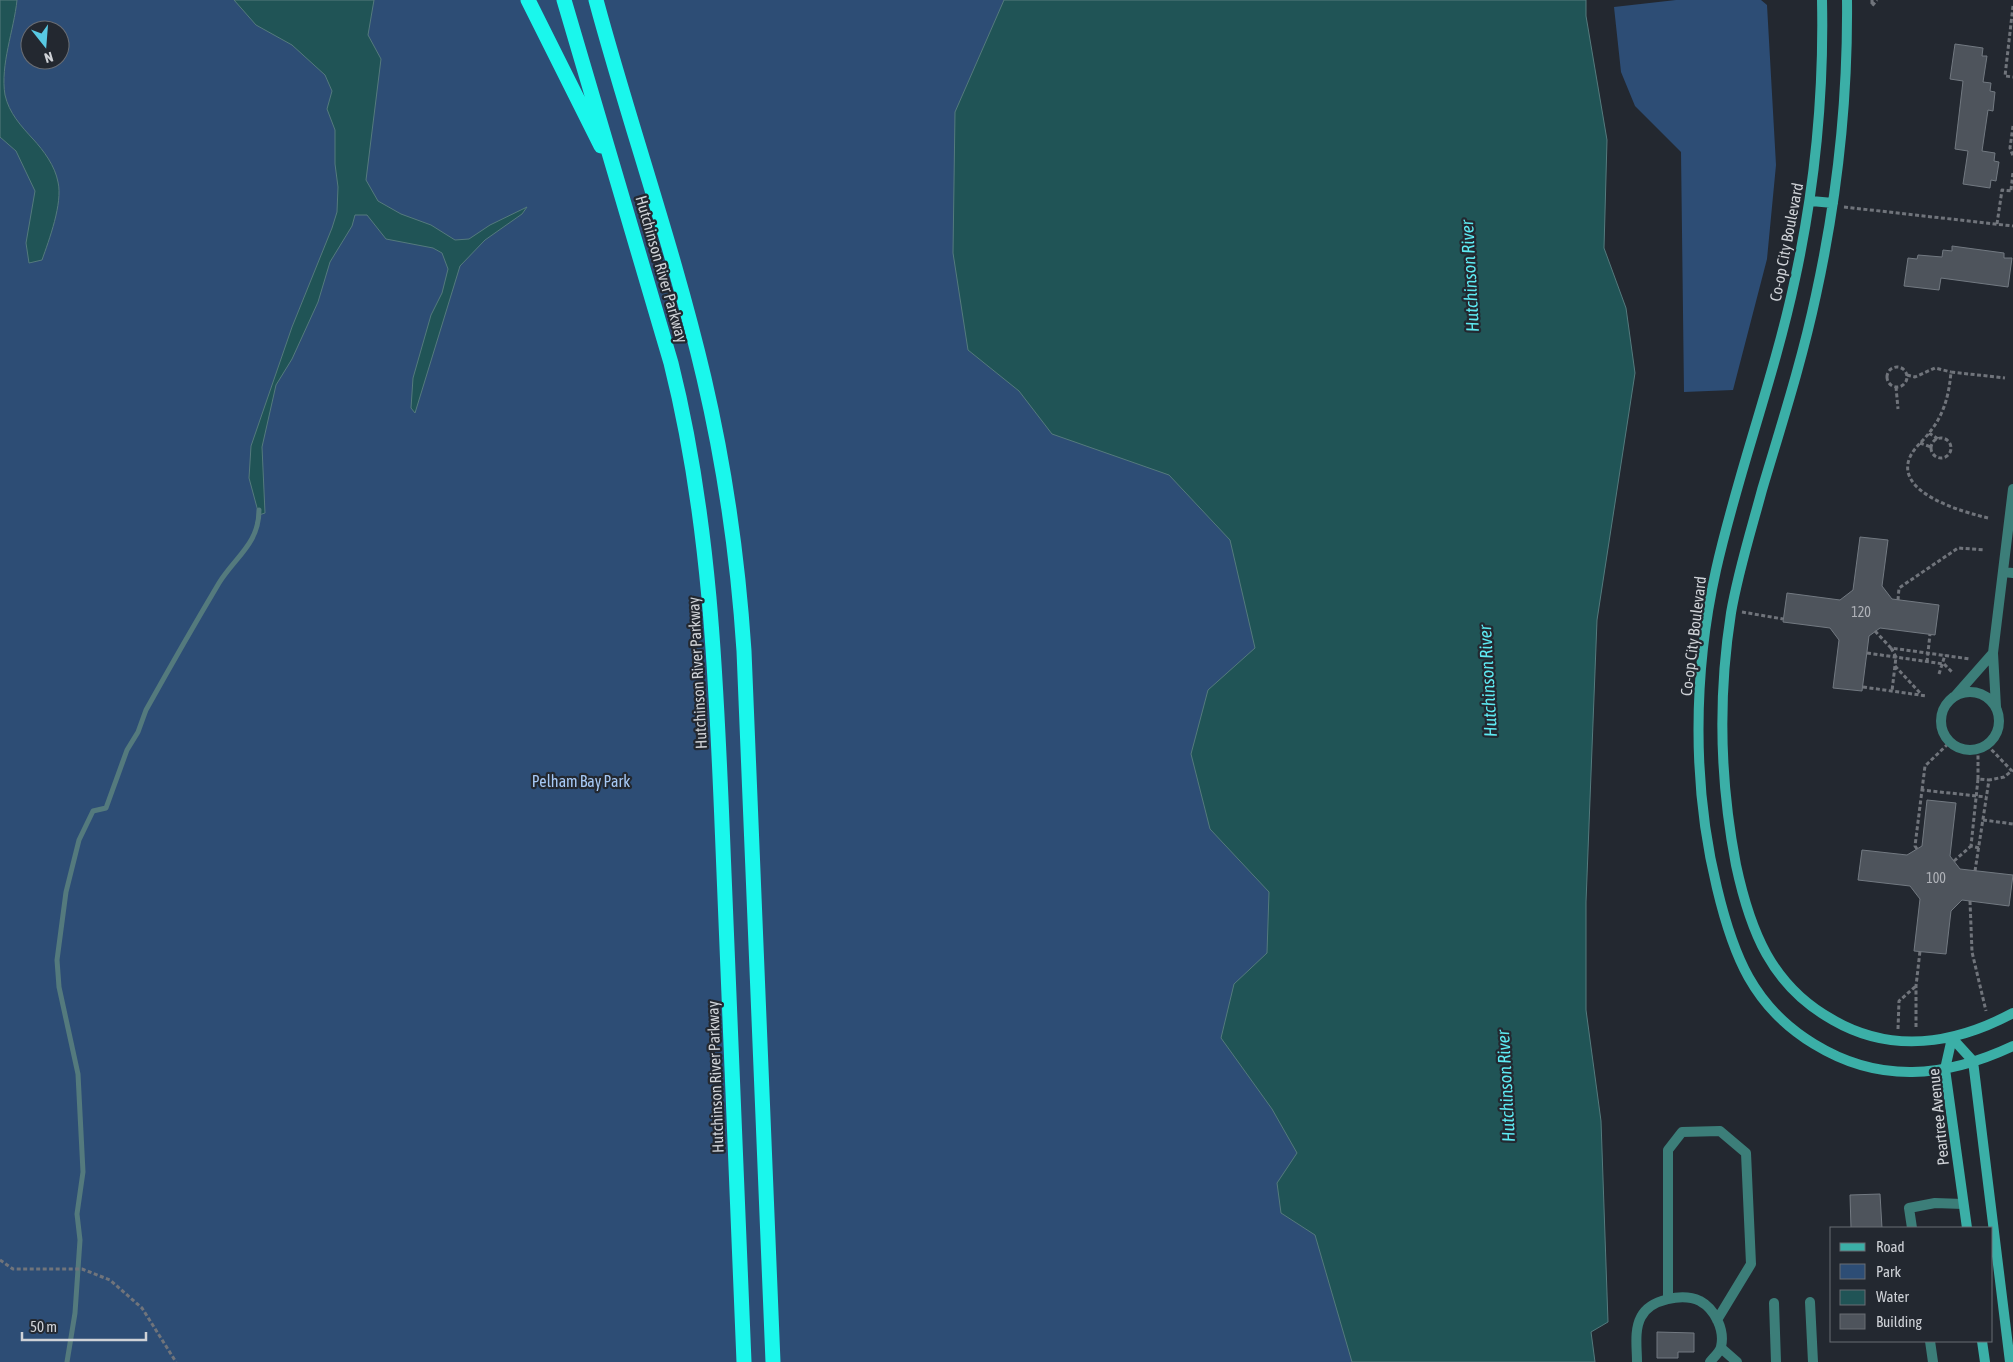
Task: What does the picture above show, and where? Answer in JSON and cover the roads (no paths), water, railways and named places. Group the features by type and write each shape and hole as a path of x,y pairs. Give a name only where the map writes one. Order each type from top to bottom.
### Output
{"highway":[{"path":"528,0 573,95 618,178"},
{"name":"Hutchinson River Parkway","path":"564,0 656,308 681,407 696,488 708,576 718,712 744,1362"},
{"name":"Hutchinson River Parkway","path":"596,0 697,349 723,469 736,553 744,660 773,1362"}],"main road":[{"name":"Co-op City Boulevard","path":"1822,0 1821,103 1811,201 1783,333 1724,539 1706,622 1698,726 1707,837 1718,894 1733,944 1748,978 1774,1015 1799,1035 1827,1052 1856,1064 1903,1074 1922,1074 1973,1062 2013,1046"},
{"path":"1847,0 1845,83 1840,150 1833,204 1816,297 1800,361 1746,546 1732,610 1723,697 1723,745 1730,834 1750,922 1764,951 1789,986 1818,1012 1844,1027 1873,1038 1898,1042 1928,1042 1952,1038 1989,1025 2013,1013"},
{"path":"1811,201 1833,204"},
{"path":"1952,1038 1973,1062 2009,1318 2010,1362"},
{"name":"Peartree Avenue","path":"1952,1038 1945,1069 1967,1227"},
{"path":"1982,1342 1985,1362"}],"street":[{"path":"1993,653 1946,705 1942,714 1944,734 1950,742 1968,750 1982,747 1997,732 1999,716 1996,708 1993,653 2008,572 2013,489"},
{"path":"1956,695 1970,692 1978,693 1986,696 1996,708"},
{"path":"1668,1299 1668,1150 1682,1132 1720,1131 1746,1153 1750,1264 1717,1320"},
{"path":"1912,1227 1909,1208 1935,1203 1963,1204"},
{"path":"1637,1362 1637,1326 1642,1314 1653,1305 1668,1299 1683,1298 1699,1301 1710,1309 1717,1320 1722,1333 1721,1348 1710,1362"},
{"path":"1810,1302 1813,1362"},
{"path":"1774,1303 1776,1362"},
{"path":"1930,1342 1934,1362"},
{"path":"1721,1348 1738,1362"}],"water":[{"path":"0,0 17,0 4,72 7,102 16,119 48,159 57,176 59,191 57,211 42,260 29,263 26,243 35,191 16,151 0,137"},
{"path":"234,0 374,0 368,35 381,59 366,180 378,201 401,214 431,225 455,240 469,239 490,225 527,207 522,214 485,240 460,266 415,413 411,408 413,378 431,315 442,293 448,269 442,253 433,248 386,239 367,215 355,215 352,226 330,262 318,302 292,359 276,385 262,447 265,513 259,515 249,478 251,446 292,327 332,228 337,212 338,187 335,164 335,130 327,109 332,91 325,75 292,45 256,25"},
{"name":"Hutchinson River","path":"1004,0 1586,0 1586,16 1607,140 1604,248 1626,308 1635,373 1597,620 1586,902 1586,1010 1601,1121 1608,1322 1591,1332 1595,1362 1352,1362 1315,1235 1281,1213 1277,1183 1297,1153 1272,1109 1221,1038 1234,984 1267,953 1269,892 1210,829 1191,754 1208,690 1255,648 1230,540 1169,475 1052,434 1019,391 968,350 953,253 955,112"}],"waterway":[{"path":"67,1362 75,1313 80,1240 77,1214 83,1172 78,1074 59,987 57,960 66,892 79,840 93,811 106,808 127,750 138,732 146,710 219,583 251,541 258,522 259,510"}],"park label":[{"name":"Pelham Bay Park","path":"581,781"}]}
